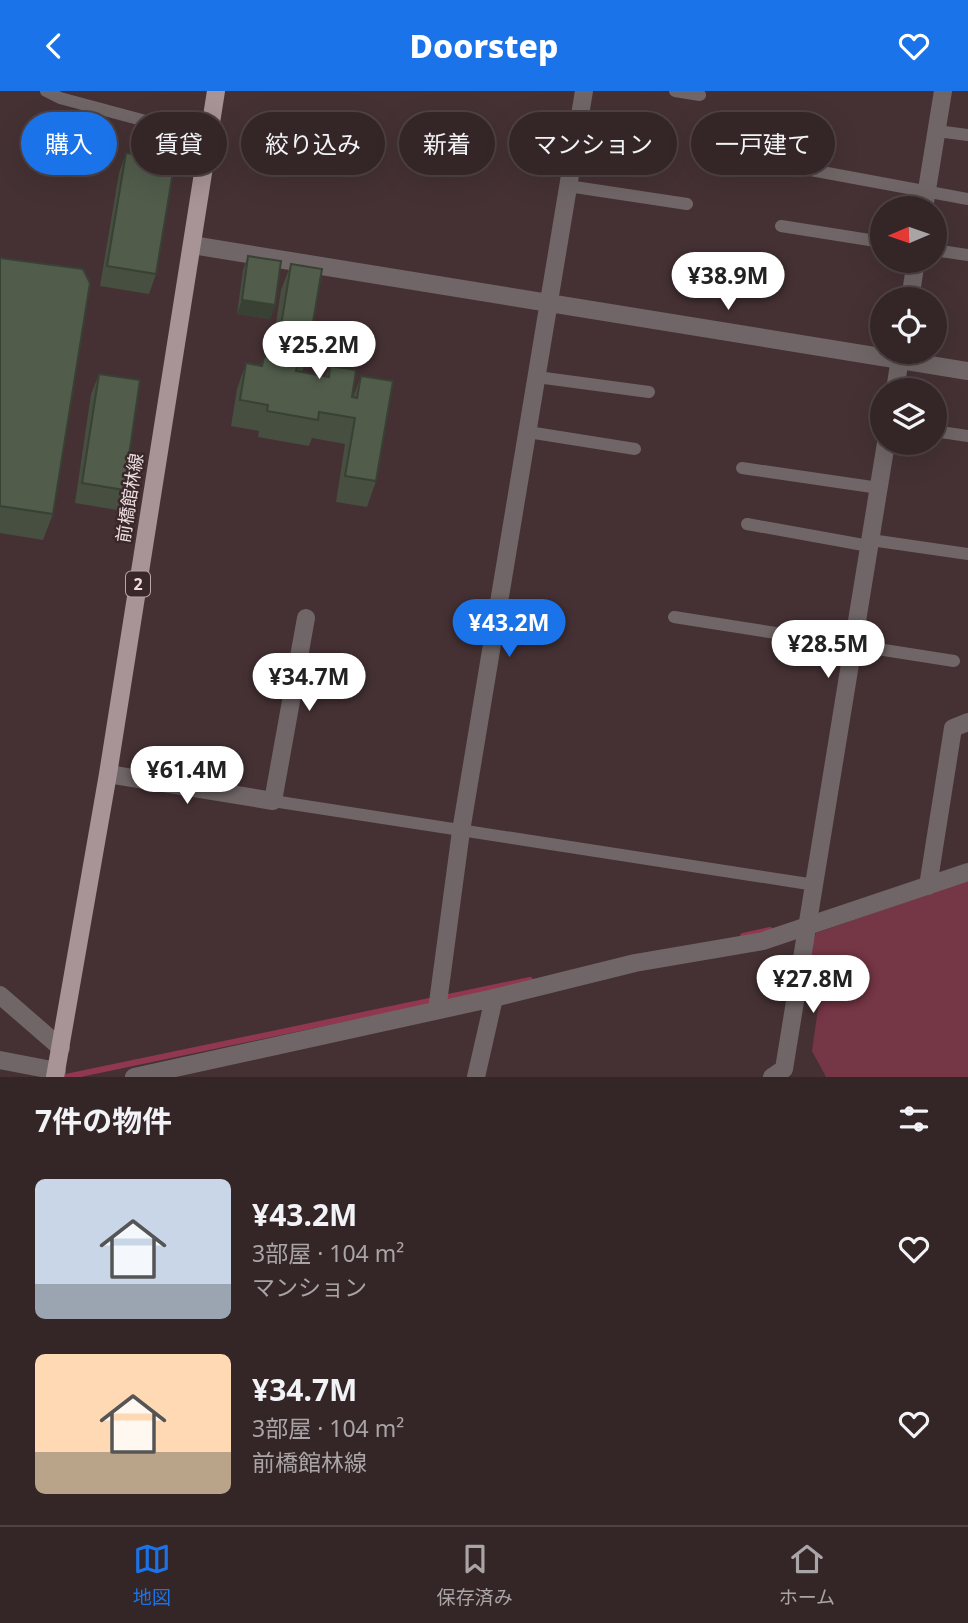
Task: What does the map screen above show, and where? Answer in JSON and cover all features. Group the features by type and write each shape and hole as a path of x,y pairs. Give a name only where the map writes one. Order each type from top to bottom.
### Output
{"main road":[{"name":"前橋館林線","path":"213,112 216,91"},
{"name":"前橋館林線","path":"56,1074 108,774 203,175"}],"street":[{"path":"437,1010 461,831 584,91"},
{"path":"927,196 943,91"},
{"path":"192,245 870,351"},
{"path":"936,364 968,371"},
{"path":"772,1077 784,1069 884,455"},
{"path":"108,774 273,801 306,618"},
{"path":"928,886 953,728 968,722"},
{"path":"134,1077 494,998 635,963 763,941 968,872"},
{"path":"0,995 61,1048"},
{"path":"477,1077 494,998"},
{"path":"0,1060 56,1074"}],"lane":[{"path":"46,91 60,99 131,118"},
{"path":"675,91 700,95"},
{"path":"937,131 968,135"},
{"path":"830,175 911,196"},
{"path":"568,186 687,204"},
{"path":"947,200 968,199"},
{"path":"781,226 870,240"},
{"path":"947,252 968,255"},
{"path":"537,377 649,392"},
{"path":"528,432 635,449"},
{"path":"947,433 968,436"},
{"path":"742,468 879,488"},
{"path":"747,524 870,543 968,554"},
{"path":"674,617 954,661"},
{"path":"273,801 815,885"}],"shaded area":[{"path":"968,880 968,1077 826,1077 812,1051 824,967 809,954 816,933"}],"building":[{"path":"126,153 131,154 131,175 172,175 156,274 107,266"},
{"path":"248,256 281,261 275,305 242,300"},
{"path":"0,258 83,269 90,283 53,514 0,506"},
{"path":"291,264 322,269 307,357 299,355 296,371 329,377 330,366 356,370 352,397 357,398 361,376 393,381 376,481 345,476 355,418 319,412 318,420 267,411 268,405 240,400 246,363 262,366 264,357 283,357 284,351 277,350"},
{"path":"99,374 140,380 124,490 82,483"}],"waterway":[{"path":"743,936 770,930"},
{"path":"66,1077 530,980"}]}
